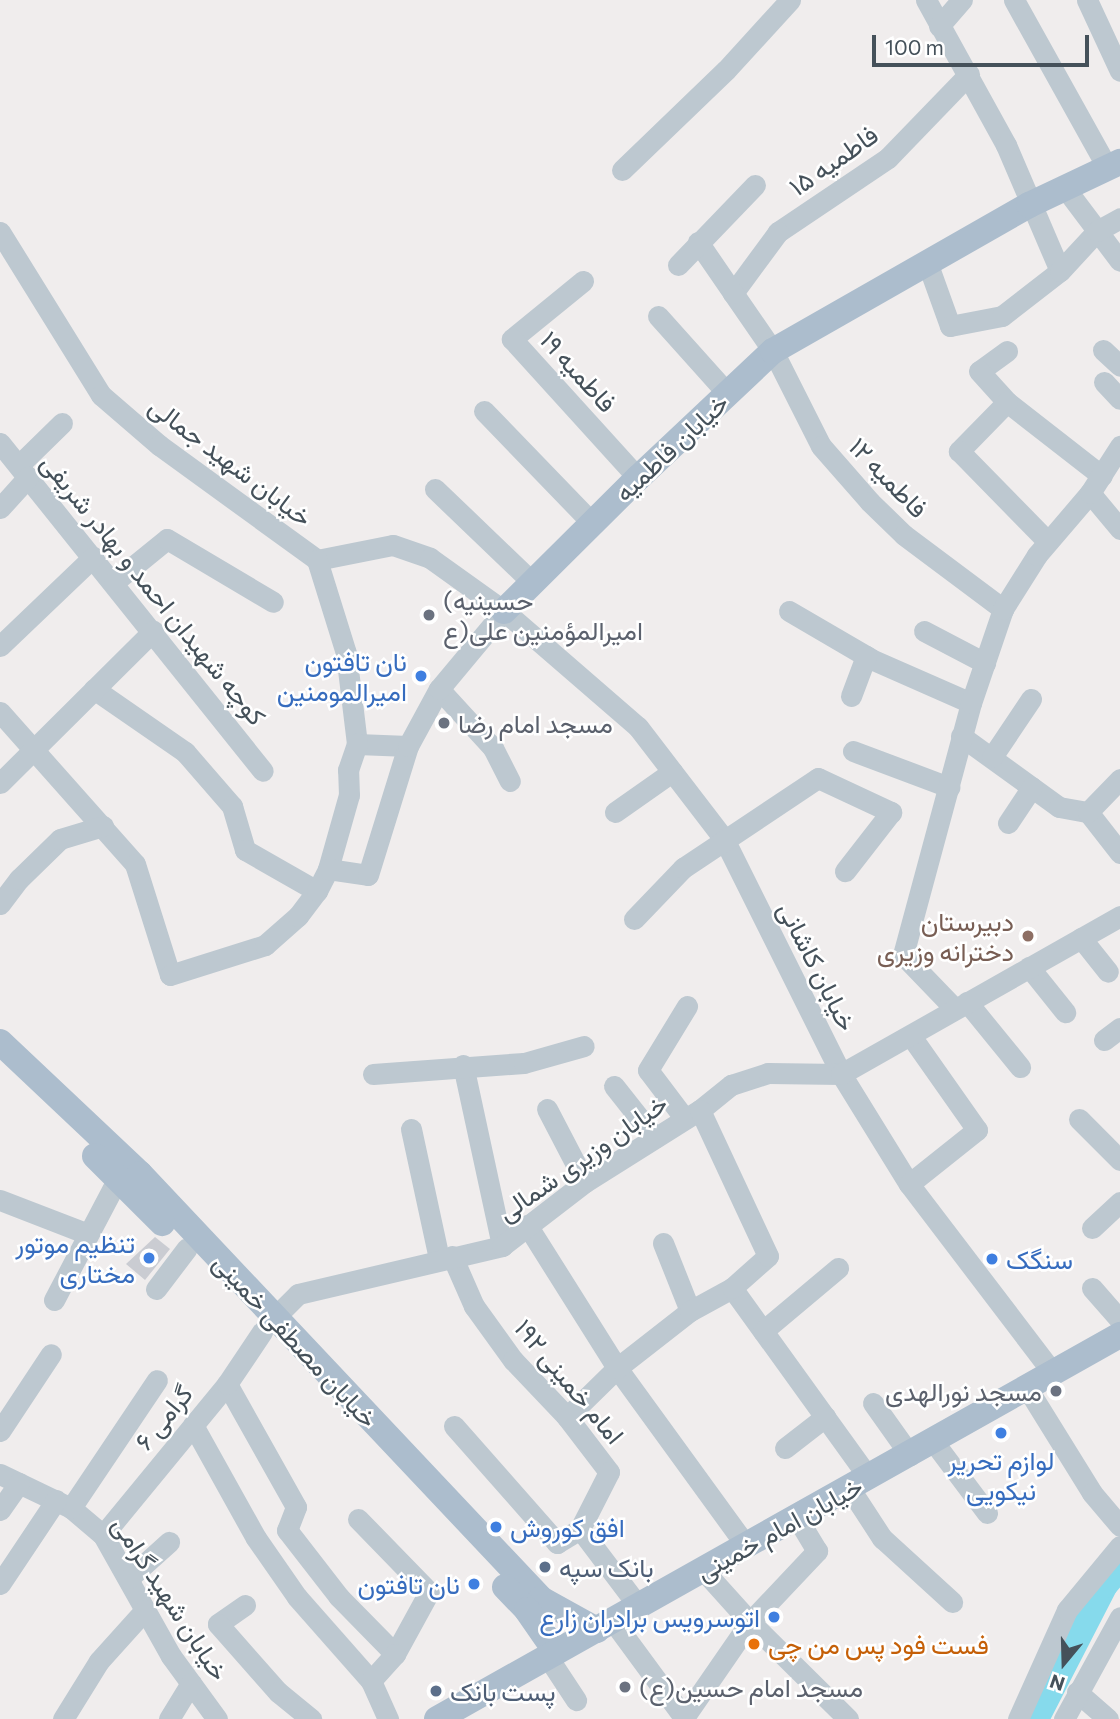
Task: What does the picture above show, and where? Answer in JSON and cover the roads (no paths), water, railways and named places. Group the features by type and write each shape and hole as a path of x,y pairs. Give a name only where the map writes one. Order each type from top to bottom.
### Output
{"main road":[{"name":"خیابان فاطمیه","path":"504,611 531,581 774,351 1029,205 1114,165"},
{"name":"خیابان مصطفی خمینی","path":"0,1042 140,1174 268,1325"},
{"name":"خیابان مصطفی خمینی","path":"0,1066 268,1325 534,1605 552,1654"},
{"name":"خیابان امام خمینی","path":"437,1719 798,1519 1120,1335"},
{"name":"خیابان مصطفی خمینی","path":"534,1605 605,1625"}],"street":[{"path":"622,170 726,70 790,0"},
{"path":"926,0 1006,145 1059,271"},
{"path":"939,26 962,0"},
{"path":"1014,0 1114,165"},
{"path":"1087,0 1120,71"},
{"name":"فاطمیه ۱۵","path":"733,293 778,232 888,158 969,74"},
{"path":"678,265 755,185"},
{"path":"1065,188 1120,261"},
{"path":"926,262 950,326 1002,316 1059,271 1097,231 1120,218"},
{"name":"خیابان شهید جمالی","path":"0,232 100,395 159,445 317,559 393,545 430,558 504,611"},
{"path":"698,242 774,351"},
{"name":"فاطمیه ۱۹","path":"583,281 512,339 638,478"},
{"path":"659,316 727,394"},
{"path":"1103,350 1120,366"},
{"name":"فاطمیه ۱۲","path":"774,351 821,446 870,502 904,535 1003,609"},
{"path":"1007,351 979,371 1007,402 1096,484 1120,529"},
{"path":"1104,382 1120,399"},
{"path":"1007,402 959,450 1048,542"},
{"path":"484,411 592,523"},
{"path":"0,508 23,471 62,423"},
{"name":"کوچه شهیدان احمد و بهادر شریفی","path":"0,443 263,771"},
{"path":"1020,1067 961,1005 903,956 961,736 1003,609 1048,542 1096,484 1120,446"},
{"path":"435,489 531,581"},
{"path":"114,582 167,539 273,601"},
{"path":"0,646 93,557"},
{"path":"0,712 135,864 170,975 265,946 298,916 317,891 328,869 349,795 348,770 357,744 346,653 317,559"},
{"name":"خیابان فاطمیه","path":"328,869 368,875 408,746 439,689 504,611"},
{"name":"خیابان کاشانی","path":"504,611 638,726 724,839 841,1073 909,1184 1053,1373"},
{"path":"789,611 866,656 971,703"},
{"path":"0,783 153,631"},
{"path":"924,631 985,663"},
{"path":"850,696 866,656"},
{"path":"94,689 184,752 232,806 245,850 317,891"},
{"path":"439,689 493,748 510,781"},
{"path":"992,757 1031,699"},
{"path":"961,736 1059,807 1088,812 1120,853"},
{"path":"357,744 408,746"},
{"path":"853,751 949,787"},
{"path":"615,812 672,772"},
{"path":"634,919 683,868 818,778 891,812 845,871"},
{"path":"1088,812 1120,779"},
{"path":"1008,823 1031,787"},
{"path":"0,904 19,879 60,839 103,826"},
{"path":"841,1073 1120,916"},
{"path":"1081,938 1108,972"},
{"path":"1030,967 1065,1012"},
{"path":"567,1417 617,1368 690,1311 732,1288 768,1256 692,1115 648,1070 687,1006"},
{"path":"909,1184 977,1130 911,1036"},
{"path":"373,1074 463,1065 524,1063 584,1046"},
{"path":"463,1065 502,1246"},
{"name":"خیابان وزیری شمالی","path":"268,1325 298,1294 446,1257 502,1246 585,1182 692,1115 731,1085 768,1073 841,1073"},
{"path":"614,1086 654,1138"},
{"path":"547,1108 585,1182"},
{"path":"1079,1119 1120,1160"},
{"name":"امام خمینی ۱۹۲","path":"411,1129 446,1257 474,1306 505,1350 567,1417 609,1472 580,1529"},
{"path":"54,1300 118,1178"},
{"path":"0,1200 88,1234"},
{"path":"1092,1228 1120,1202"},
{"path":"527,1226 617,1368 747,1547"},
{"path":"663,1243 690,1311"},
{"path":"156,1289 187,1248"},
{"path":"763,1331 838,1268"},
{"path":"732,1288 825,1417 859,1484 882,1538 952,1602"},
{"path":"1092,1288 1120,1320"},
{"name":"گرامی ۶","path":"103,1535 227,1384 268,1325"},
{"path":"0,1431 51,1354"},
{"path":"0,1584 157,1380"},
{"path":"227,1384 296,1507 287,1530 339,1597 395,1654"},
{"path":"1027,1388 1092,1493 1120,1526"},
{"path":"873,1404 910,1455"},
{"path":"785,1448 825,1417"},
{"path":"193,1425 263,1548 297,1597 371,1681 388,1719"},
{"path":"454,1426 557,1543 580,1529 639,1606"},
{"path":"933,1441 987,1513"},
{"path":"0,1510 10,1478"},
{"name":"خیابان شهید گرامی","path":"10,1478 63,1504 103,1535 171,1656 217,1719"},
{"path":"358,1519 429,1592 395,1654 371,1681"},
{"path":"605,1625 684,1719 750,1622 817,1551 798,1519"},
{"path":"129,1578 169,1542"},
{"path":"1018,1719 1067,1610 1120,1546"},
{"path":"704,1571 750,1622 848,1719"},
{"path":"245,1605 218,1624 278,1692 311,1719"},
{"path":"63,1719 99,1661 145,1609"},
{"path":"1063,1719 1077,1692 1114,1641 1120,1617"},
{"path":"552,1654 576,1700"},
{"path":"169,1719 191,1684"},
{"path":"1077,1692 1108,1719"}],"waterway":[{"path":"1036,1719 1105,1585 1120,1568"}],"place":[{"name":"(حسینیه امیرالمؤمنین علی(ع","path":"429,615"},
{"name":"نان تافتون امیرالمومنین","path":"421,676"},
{"name":"مسجد امام رضا","path":"444,723"},
{"name":"دبیرستان دخترانه وزیری","path":"1028,936"},
{"name":"تنظیم موتور مختاری","path":"149,1258"},
{"name":"سنگک","path":"992,1259"},
{"name":"مسجد نورالهدی","path":"1056,1391"},
{"name":"لوازم تحریر نیکویی","path":"1001,1433"},
{"name":"افق کوروش","path":"496,1527"},
{"name":"بانک سپه","path":"545,1567"},
{"name":"نان تافتون","path":"474,1584"},
{"name":"اتوسرویس برادران زارع","path":"774,1617"},
{"name":"فست فود پس من چی","path":"754,1644"},
{"name":"(مسجد امام حسین(ع","path":"625,1687"},
{"name":"پست بانک","path":"436,1691"}]}
